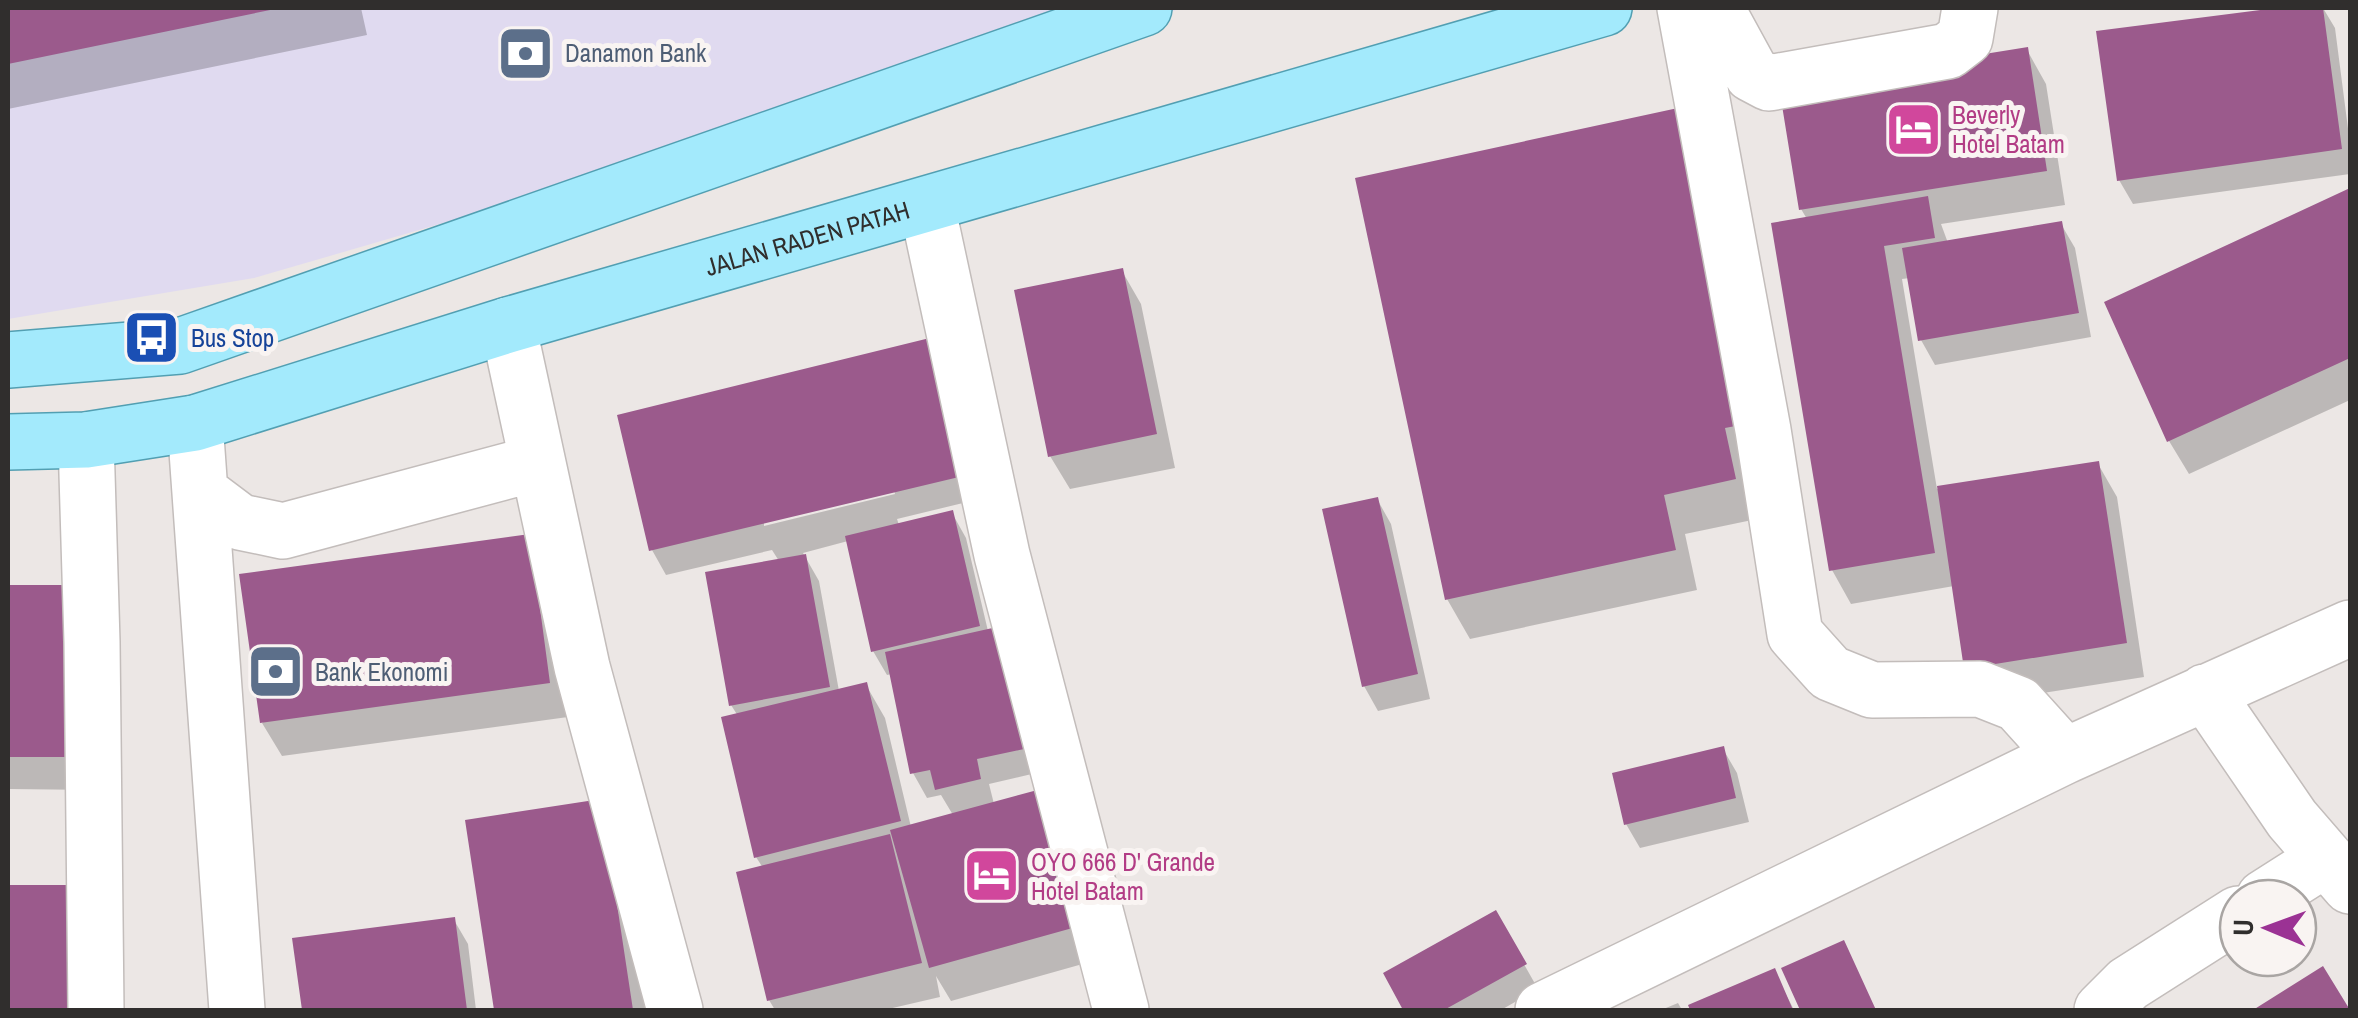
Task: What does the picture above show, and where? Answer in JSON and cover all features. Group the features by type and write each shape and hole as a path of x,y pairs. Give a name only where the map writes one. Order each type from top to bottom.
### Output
{"main road":[{"path":"8,360 180,346 1144,8"},
{"name":"JALAN RADEN PATAH","path":"8,442 86,440 195,423 508,326 1604,8"}],"street":[{"path":"1685,8 1763,430 1795,634 1830,674 1872,690 1980,689 2018,704 2065,756"},
{"path":"1716,8 1752,74 1769,83 1948,51 1966,38 1970,8"},
{"path":"927,206 1002,556 1121,1010"},
{"path":"508,326 582,667 676,1010"},
{"path":"195,423 238,1010"},
{"path":"86,440 96,1010"},
{"path":"200,492 240,522 283,531 537,463"},
{"path":"1543,1010 2065,756 2350,628"},
{"path":"2205,692 2248,760 2338,872"},
{"path":"2102,1010 2128,984 2218,927"}],"shaded area":[{"path":"8,8 1183,8 254,278 8,319"}],"building":[{"path":"8,8 275,8 275,9 8,64"},
{"path":"2276,8 2323,8 2342,149 2117,181 2096,31"},
{"name":"Beverly Hotel Batam","path":"2028,47 2047,171 1799,210 1779,87"},
{"path":"1678,108 1746,424 1725,428 1736,479 1664,495 1676,550 1445,600 1355,178"},
{"path":"2350,188 2350,358 2167,442 2104,302"},
{"path":"1928,196 1935,238 1884,246 1935,553 1829,571 1771,223"},
{"path":"2062,221 2079,313 1918,341 1902,248"},
{"path":"1123,268 1157,434 1048,457 1014,290"},
{"path":"946,334 980,472 649,551 617,415"},
{"path":"2099,461 2127,643 1964,669 1937,486"},
{"path":"1378,497 1418,674 1362,687 1322,509"},
{"path":"953,510 980,626 871,652 845,536"},
{"path":"530,534 550,683 260,723 239,574"},
{"path":"806,554 830,687 729,706 705,572"},
{"path":"8,585 79,585 78,757 8,757"},
{"path":"997,627 1024,749 977,759 981,779 935,790 930,770 910,774 885,652"},
{"path":"867,682 901,821 754,858 721,717"},
{"path":"1724,746 1736,798 1624,825 1612,773"},
{"name":"OYO 666 D' Grande Hotel Batam","path":"1056,785 1094,922 929,968 890,830"},
{"path":"601,799 633,1010 494,1010 465,820"},
{"path":"890,834 922,963 767,1001 736,872"},
{"path":"8,885 84,885 83,1010 8,1010"},
{"path":"1496,910 1527,964 1444,1010 1403,1010 1383,973"},
{"path":"455,917 467,1010 302,1010 292,938"},
{"path":"1844,940 1876,1010 1800,1010 1781,968"},
{"path":"2323,966 2350,1010 2253,1010 2304,978 2318,978 2318,969"},
{"path":"1775,968 1793,1010 1690,1010 1688,1005"}],"place":[{"name":"Danamon Bank","path":"526,53"},
{"name":"Beverly Hotel Batam","path":"1913,129"},
{"name":"Bus Stop","path":"152,338"},
{"name":"Bank Ekonomi","path":"276,672"},
{"name":"OYO 666 D' Grande Hotel Batam","path":"992,876"}]}
